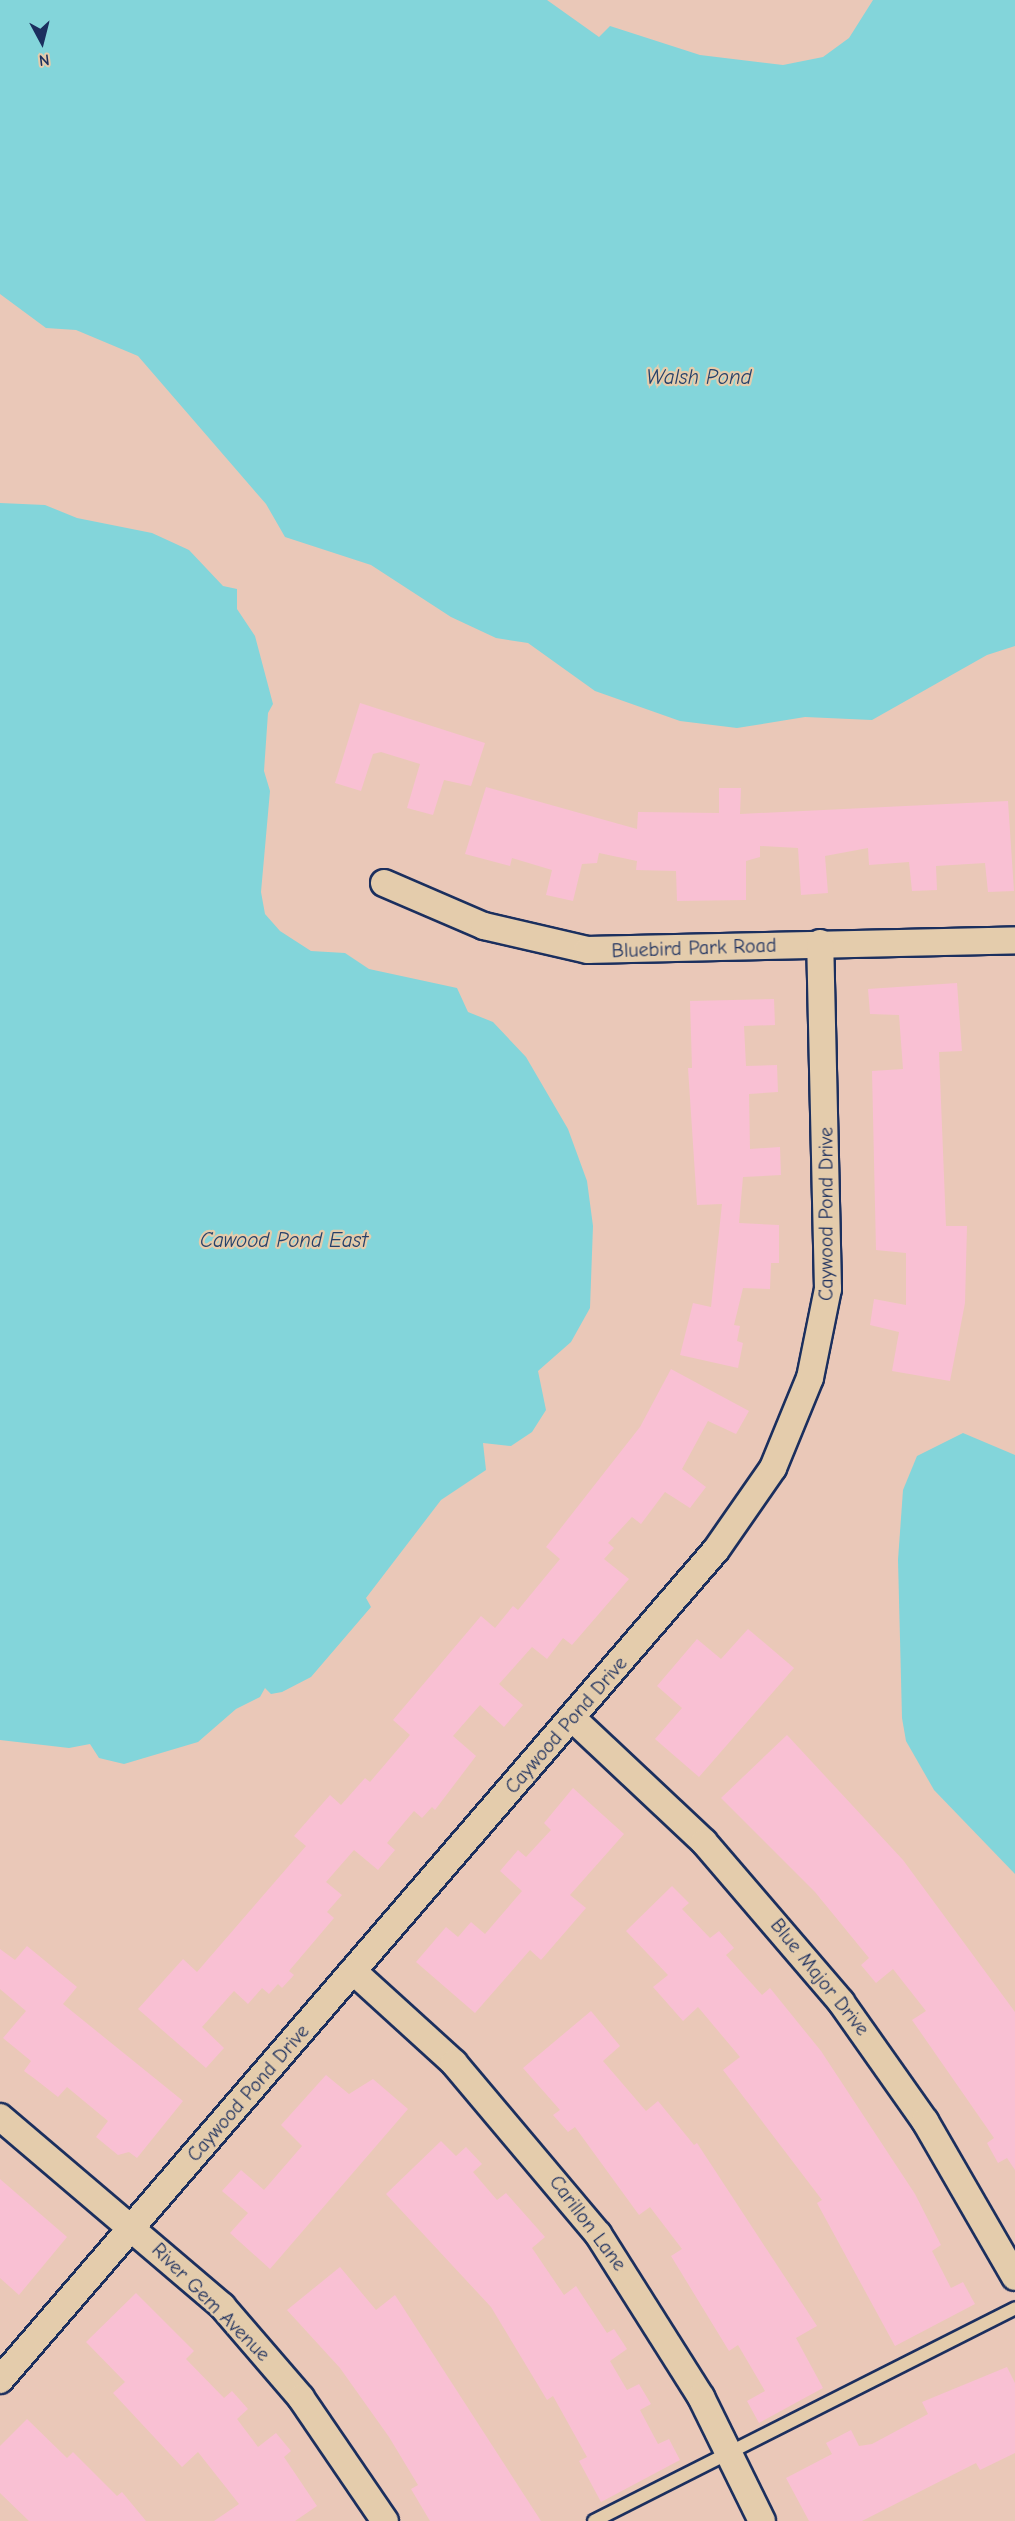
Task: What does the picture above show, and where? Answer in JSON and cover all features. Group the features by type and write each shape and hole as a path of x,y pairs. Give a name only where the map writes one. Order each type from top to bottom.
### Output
{"street":[{"name":"Bluebird Park Road","path":"384,882 484,926 588,950 642,953 819,943 1015,940"},
{"name":"Caywood Pond Drive","path":"0,2380 572,1718 747,1510 783,1447 808,1386 830,1268 819,943"},
{"name":"Blue Major Drive","path":"572,1718 704,1842 842,2002 925,2121 1015,2277"},
{"name":"Carillon Lane","path":"353,1971 454,2063 562,2186 667,2338 730,2453 762,2521"},
{"name":"River Gem Avenue","path":"0,2117 196,2281 268,2358 385,2521"}],"lane":[{"path":"594,2521 1015,2308"}],"water":[{"name":"Walsh Pond","path":"0,0 547,0 599,37 610,26 700,55 783,65 823,57 849,38 873,0 1015,0 1015,646 987,655 872,720 805,717 737,728 680,721 595,691 528,643 496,638 451,617 371,565 285,537 266,504 138,356 76,330 46,328 0,294"},
{"name":"Cawood Pond East","path":"0,503 45,505 77,518 152,533 189,550 223,586 237,589 237,609 255,636 273,704 268,713 264,771 270,791 261,892 265,914 280,931 311,951 345,953 369,969 457,988 468,1012 493,1022 526,1057 568,1129 587,1181 593,1226 590,1308 571,1342 538,1371 546,1410 532,1432 511,1446 483,1443 486,1470 441,1500 366,1598 371,1607 311,1677 282,1692 271,1694 265,1688 260,1697 236,1709 198,1742 124,1764 99,1758 90,1744 69,1748 0,1740"},
{"path":"963,1433 1015,1455 1015,1874 934,1790 906,1741 902,1718 898,1560 903,1490 917,1456"}],"building":[{"path":"360,703 485,743 471,786 444,780 433,815 407,808 420,764 381,752 373,754 361,791 335,783"},
{"path":"486,787 637,829 638,812 719,813 719,788 741,788 740,814 1008,801 1014,891 988,892 985,863 936,866 937,890 912,891 909,862 869,865 868,848 825,856 828,893 801,895 798,848 760,846 760,857 746,861 746,900 677,901 676,871 636,870 637,861 599,853 597,863 582,864 573,901 546,895 552,870 512,858 510,866 465,854"},
{"path":"957,983 962,1051 939,1052 946,1226 967,1226 965,1303 950,1381 892,1371 899,1332 870,1325 874,1299 906,1305 906,1253 876,1250 872,1071 903,1069 899,1015 870,1014 868,989"},
{"path":"774,999 775,1025 744,1026 746,1066 777,1065 778,1092 749,1094 750,1149 780,1147 781,1175 743,1177 739,1223 779,1225 779,1263 771,1263 770,1289 743,1288 734,1325 740,1326 737,1341 743,1343 738,1368 680,1355 693,1303 711,1307 722,1204 697,1205 688,1068 692,1068 690,1001"},
{"path":"671,1369 749,1411 736,1434 708,1421 682,1469 706,1487 690,1508 665,1492 641,1524 632,1517 608,1543 614,1548 604,1559 629,1579 572,1645 563,1638 547,1659 532,1647 499,1684 523,1705 504,1727 480,1705 453,1736 476,1756 435,1810 432,1807 422,1818 414,1811 387,1843 395,1850 378,1870 354,1850 326,1882 342,1895 327,1912 334,1918 289,1971 294,1975 282,1988 278,1984 269,1994 262,1988 248,2004 234,1991 202,2027 224,2048 206,2068 138,2009 183,1959 197,1972 306,1846 294,1836 330,1795 341,1805 365,1778 370,1782 410,1735 393,1720 481,1616 495,1628 513,1606 518,1610 560,1559 546,1547 640,1427"},
{"path":"748,1629 794,1668 699,1777 655,1739 682,1708 657,1686 697,1639 721,1659"},
{"path":"787,1735 903,1860 1015,2012 1015,2170 1007,2158 998,2163 987,2143 994,2138 912,2020 926,2011 893,1969 876,1983 861,1965 869,1958 815,1892 721,1798"},
{"path":"573,1788 624,1834 570,1895 586,1908 541,1960 530,1950 475,2013 416,1962 446,1927 458,1937 471,1922 485,1934 522,1891 500,1871 518,1850 526,1857 551,1830 544,1823"},
{"path":"672,1886 689,1903 682,1909 710,1938 719,1931 734,1948 726,1955 762,1995 770,1988 821,2051 915,2194 941,2245 932,2251 951,2288 963,2282 975,2304 895,2346 817,2203 822,2200 723,2070 740,2057 698,2007 683,2021 653,1987 668,1975 626,1931"},
{"path":"27,1946 77,1987 63,2004 183,2101 137,2158 129,2152 118,2155 96,2137 108,2121 67,2087 58,2097 24,2071 31,2061 3,2038 26,2011 0,1989 0,1949 15,1960"},
{"path":"591,2011 620,2046 603,2061 646,2111 658,2101 694,2145 697,2143 817,2326 796,2338 823,2388 759,2423 747,2401 765,2391 738,2345 729,2351 671,2256 682,2249 650,2207 639,2215 575,2127 568,2132 553,2115 560,2110 523,2068"},
{"path":"326,2075 349,2094 373,2079 408,2109 270,2269 230,2233 248,2213 222,2191 241,2170 264,2190 302,2146 281,2125"},
{"path":"441,2141 456,2156 466,2147 482,2164 473,2172 497,2200 506,2193 545,2237 532,2248 564,2295 576,2286 607,2333 614,2329 627,2349 610,2361 627,2390 639,2384 651,2404 640,2410 658,2444 669,2439 680,2460 601,2502 579,2461 587,2457 553,2396 547,2400 491,2307 386,2194"},
{"path":"0,2179 67,2237 19,2295 0,2278"},
{"path":"340,2267 376,2310 395,2295 541,2521 430,2521 411,2489 418,2485 389,2437 340,2368 287,2310"},
{"path":"136,2293 194,2351 186,2359 224,2398 232,2391 248,2409 237,2419 258,2447 276,2433 291,2451 284,2457 317,2506 295,2521 214,2521 239,2504 198,2452 182,2467 113,2393 125,2382 86,2342"},
{"path":"1007,2367 1015,2383 1015,2453 980,2470 976,2463 862,2521 809,2521 786,2478 832,2454 826,2443 851,2430 859,2446 872,2444 928,2414 922,2402"},
{"path":"27,2419 67,2458 73,2452 117,2496 122,2492 146,2521 29,2521 0,2493 0,2446"}]}
